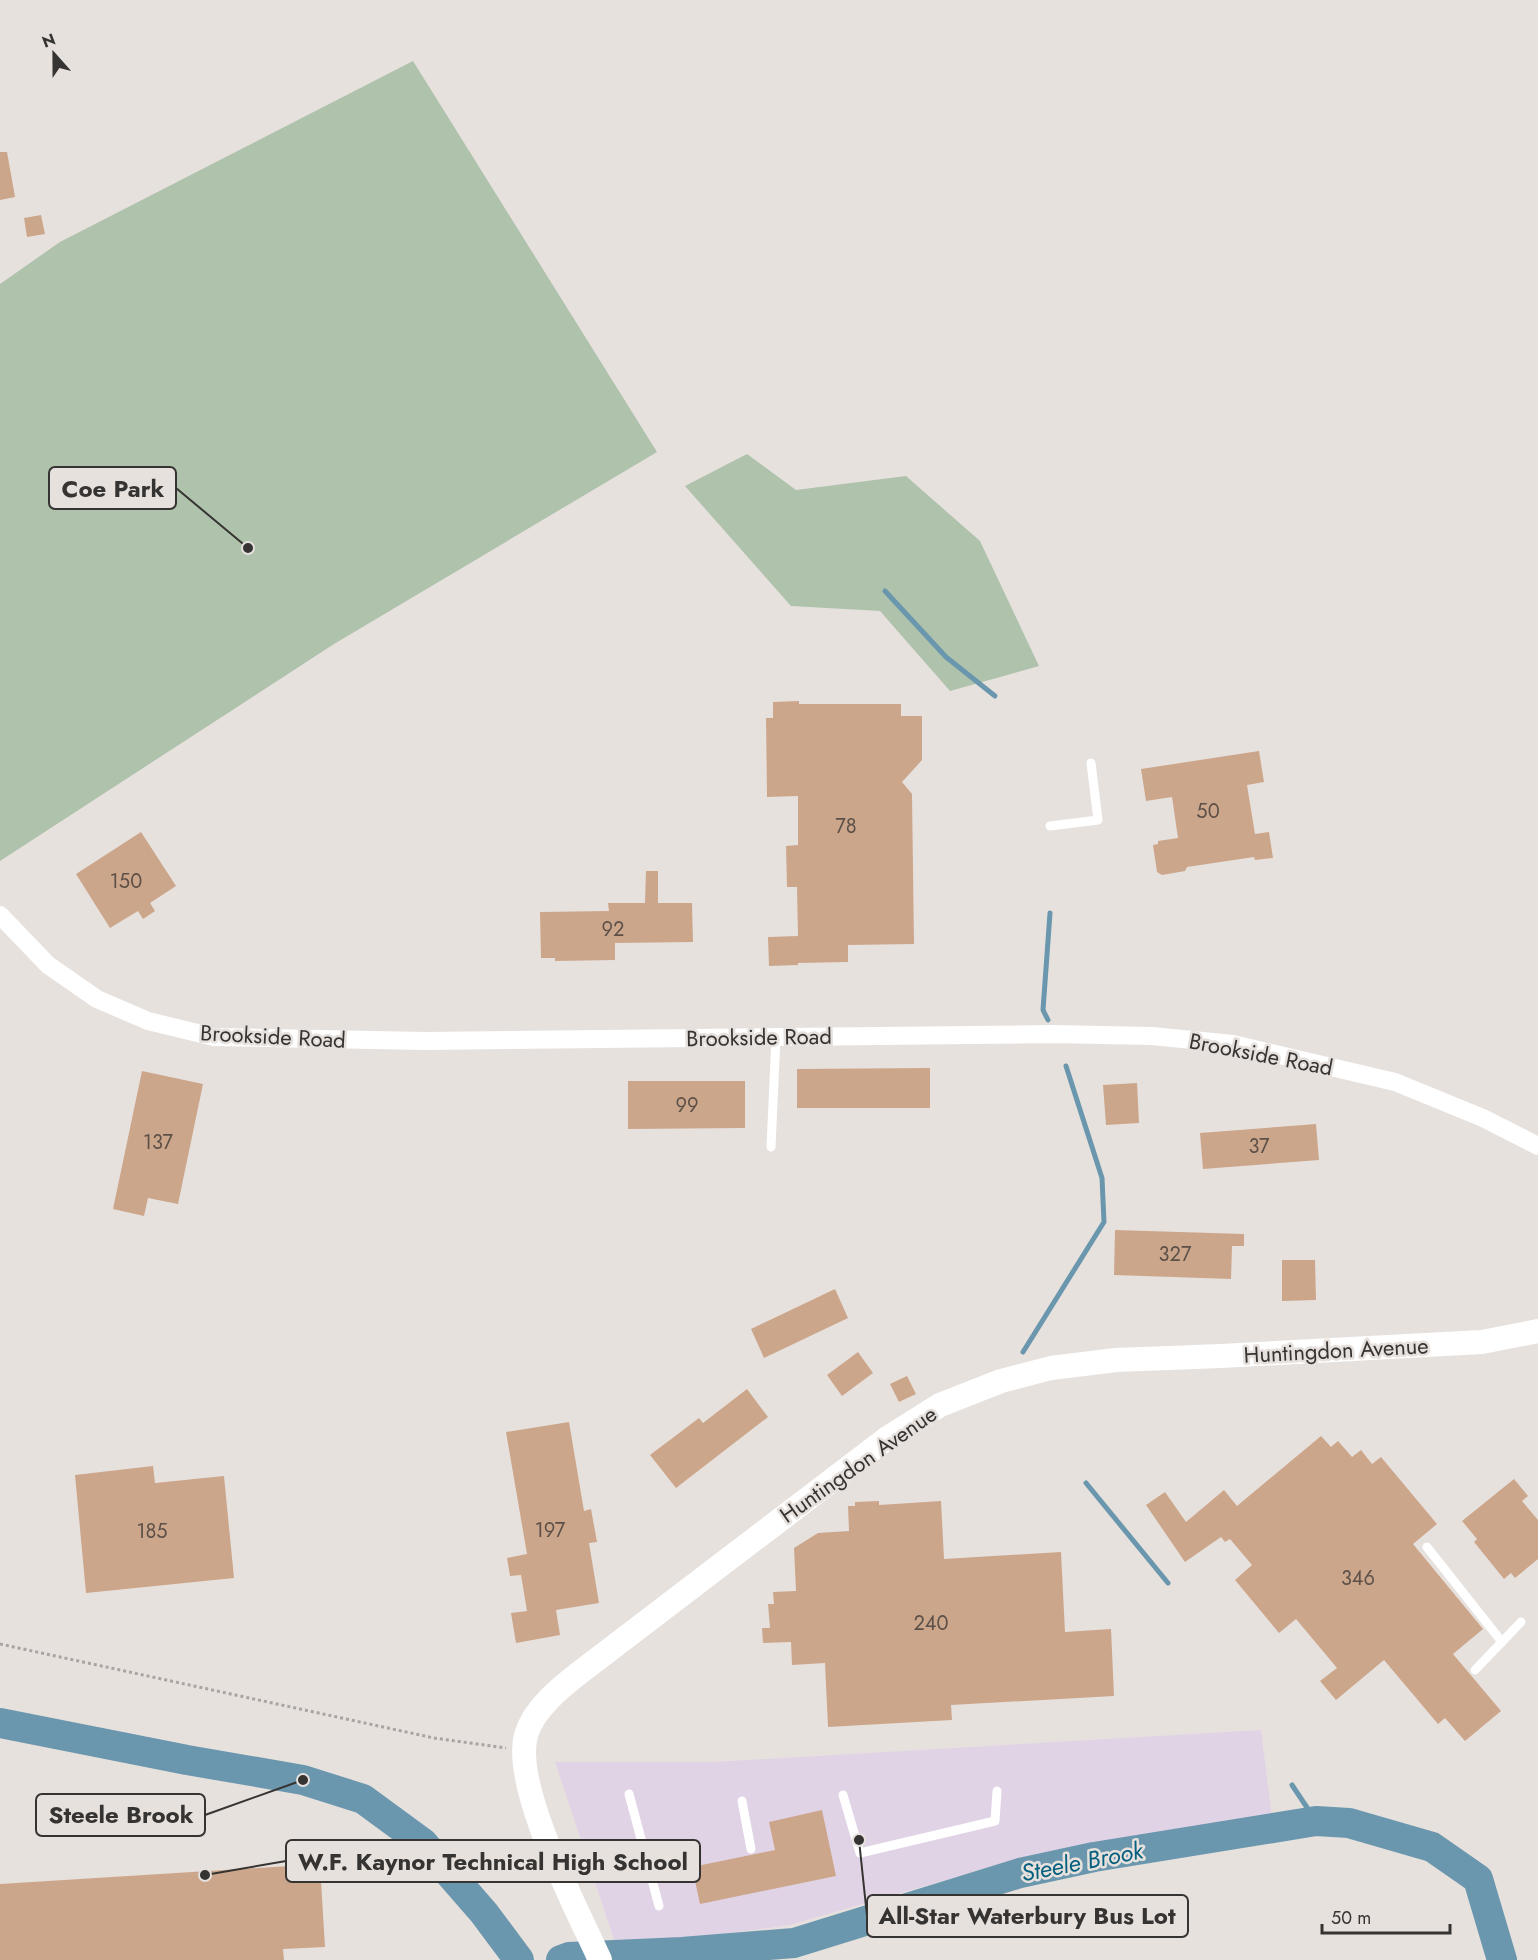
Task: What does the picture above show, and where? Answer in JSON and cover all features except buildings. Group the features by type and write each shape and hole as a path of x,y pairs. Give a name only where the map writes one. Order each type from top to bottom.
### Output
{"main road":[{"name":"Huntingdon Avenue","path":"600,1960 539,1824 524,1767 526,1734 540,1708 560,1688 886,1439 940,1405 1001,1381 1062,1366 1116,1360 1482,1342 1538,1332"}],"street":[{"name":"Brookside Road","path":"0,915 48,965 97,999 148,1021 214,1038 426,1041 1053,1034 1152,1036 1233,1044 1395,1082 1483,1118 1538,1146"}],"lane":[{"path":"1050,826 1098,820 1090,763"},
{"path":"771,1147 776,1037"},
{"path":"1427,1547 1502,1641"},
{"path":"1475,1670 1521,1622"},
{"path":"843,1795 860,1853 995,1821 997,1791"},
{"path":"629,1794 659,1906"},
{"path":"742,1801 752,1849"}],"path":[{"path":"0,1644 434,1738 525,1751"}],"shaded area":[{"path":"1261,1730 1272,1817 1001,1864 790,1925 617,1949 555,1762 713,1762"}],"green space":[{"path":"413,61 657,452 334,644 0,861 0,284 60,242"},
{"path":"747,454 796,490 906,476 980,541 1039,666 950,691 880,611 791,606 685,486"}],"waterway":[{"path":"885,591 946,657 995,696"},
{"path":"1048,1020 1043,1010 1050,913"},
{"path":"1023,1352 1104,1222 1102,1178 1066,1066"},
{"path":"1086,1483 1168,1583"},
{"name":"Steele Brook","path":"0,1723 303,1780 363,1799 423,1843 484,1913 519,1960"},
{"path":"1292,1785 1316,1821"},
{"name":"Steele Brook","path":"561,1960 569,1957 682,1952 794,1943 1020,1873 1094,1857 1316,1821 1349,1823 1432,1847 1478,1879 1502,1960"}],"place":[{"name":"Coe Park","path":"248,548"},
{"name":"Steele Brook","path":"303,1780"},
{"name":"All-Star Waterbury Bus Lot","path":"859,1840"},
{"name":"W.F. Kaynor Technical High School","path":"205,1875"}]}
